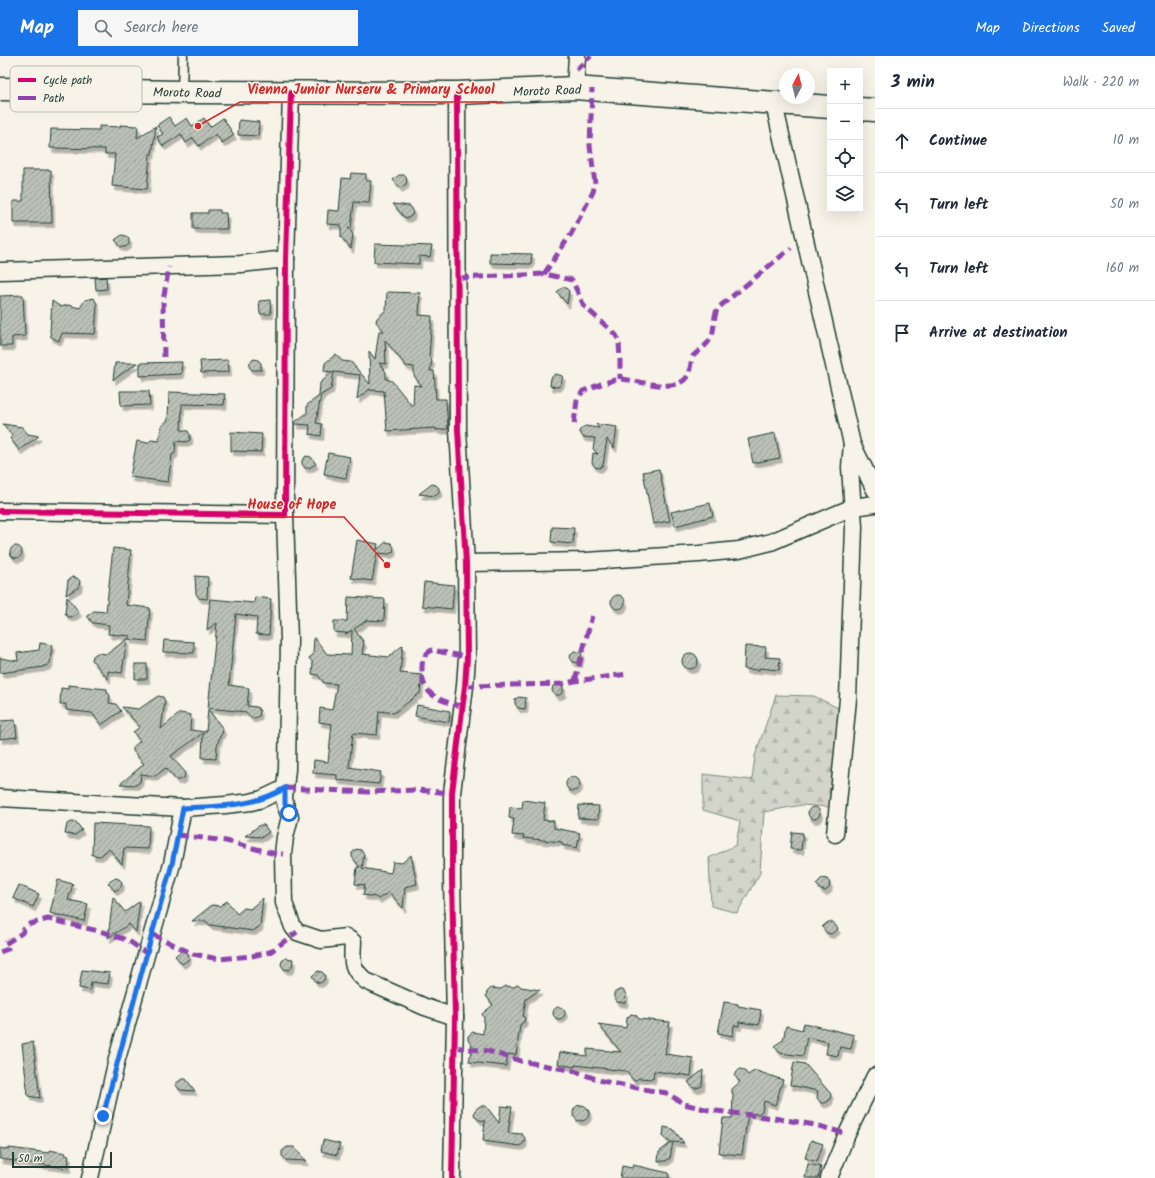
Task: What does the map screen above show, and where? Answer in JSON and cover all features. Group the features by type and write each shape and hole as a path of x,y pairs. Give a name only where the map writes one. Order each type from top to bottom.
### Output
{"main road":[{"name":"Moroto Road","path":"142,91 458,93 574,88 827,107"},
{"name":"Moroto Road","path":"0,89 10,89"},
{"path":"863,109 875,110"}],"street":[{"path":"574,88 577,56"},
{"path":"291,93 286,259 285,515 289,640 285,804 290,817 284,848 284,903 297,932 321,940 346,938 353,942 352,963 360,976 366,981 425,1007 455,1017"},
{"path":"452,1178 455,1017 452,793 466,686 467,657 466,563 458,430 458,93"},
{"path":"774,104 852,444 875,490"},
{"path":"0,271 241,264 286,259"},
{"path":"835,834 848,699 854,562 854,527 850,467 852,444"},
{"path":"466,563 586,561 739,550 772,542 853,507 875,504"},
{"path":"0,511 285,515"},
{"path":"0,798 183,808 251,802 262,799 285,788"},
{"path":"90,1178 117,1059 172,864 183,808"},
{"path":"829,1178 847,1134 875,1076"}],"lane":[{"path":"182,92 183,56"}],"green space":[{"path":"776,695 814,696 842,710 830,807 802,805 764,812 760,873 737,913 711,906 709,858 736,845 740,821 703,810 703,774 752,780 755,756"}],"building":[{"path":"169,117 175,126 187,118 192,126 204,118 210,127 223,118 234,135 222,143 216,134 199,146 193,138 186,143 181,134 163,146 157,137 163,134 157,125"},
{"path":"239,120 259,122 258,136 238,135"},
{"path":"120,125 138,126 137,138 156,126 152,154 150,154 147,189 112,186 115,154 105,154 105,149 50,148 51,129 99,130 99,126 120,127"},
{"path":"23,170 51,170 52,223 13,223 13,201 23,201"},
{"path":"351,173 366,174 366,181 371,181 369,203 354,202 351,228 348,228 353,234 351,249 341,237 341,225 327,224 328,210 339,211 342,178 350,179"},
{"path":"399,175 404,175 407,179 406,184 400,188 393,180"},
{"path":"393,204 410,206 413,210 412,215 408,218 404,217"},
{"path":"208,210 220,210 220,213 226,213 227,229 193,229 193,213 208,213"},
{"path":"122,235 129,239 129,244 125,247 121,247 115,240"},
{"path":"375,244 432,246 430,257 419,256 419,264 374,262"},
{"path":"490,253 532,254 531,264 490,263"},
{"path":"106,277 107,289 96,290 95,278"},
{"path":"564,286 569,291 567,304 557,292"},
{"path":"387,292 420,293 419,315 432,316 429,357 432,360 430,371 434,371 436,399 446,399 448,429 436,430 436,428 387,431 384,391 370,389 357,399 360,375 334,372 331,389 321,395 316,423 322,424 321,436 309,434 310,425 295,424 295,422 307,413 307,405 319,396 320,383 333,372 324,371 325,363 336,354 342,361 351,362 370,384 369,351 375,359 379,331 384,331 376,322 377,318 386,310","holes":["385,340 406,366 414,367 414,376 422,386 414,385 413,407 392,381 386,379 386,372 379,363 386,364"]},
{"path":"23,295 25,336 12,337 12,346 0,346 0,296"},
{"path":"94,298 97,304 95,334 62,333 59,341 51,337 52,301 61,307 68,305 80,308 85,300"},
{"path":"270,300 271,314 260,314 259,301"},
{"path":"254,359 261,363 261,370 252,370 249,367 250,362"},
{"path":"228,360 229,372 201,373 200,361"},
{"path":"182,362 181,374 140,376 140,363"},
{"path":"115,363 137,363 113,380"},
{"path":"555,374 563,376 561,384 558,387 550,386 551,378"},
{"path":"120,391 149,391 150,405 121,406"},
{"path":"169,392 225,394 224,405 182,404 181,430 188,431 190,440 186,442 176,441 175,453 172,455 168,482 130,477 137,441 148,443 151,440 159,441 161,426 168,420"},
{"path":"3,424 22,427 28,434 39,436 19,450 10,438 13,436"},
{"path":"596,424 617,427 614,448 607,439 603,465 599,468 595,467 592,463 593,453 598,454 593,449 595,438 583,437 579,431 585,426 599,428"},
{"path":"231,432 262,434 261,452 231,451"},
{"path":"775,433 780,458 753,463 748,439"},
{"path":"328,453 350,457 346,478 324,474"},
{"path":"306,456 311,457 316,464 309,468 305,468 302,464 302,460"},
{"path":"659,469 670,521 653,524 643,472"},
{"path":"432,484 439,488 439,493 435,496 419,494"},
{"path":"710,503 713,516 675,526 671,512"},
{"path":"552,527 574,528 573,544 551,542"},
{"path":"357,540 378,544 377,550 386,542 391,543 394,547 393,552 389,554 377,553 372,581 351,578"},
{"path":"16,546 20,548 22,552 20,556 16,558 12,556 10,552 12,548"},
{"path":"113,548 131,550 126,605 150,608 147,641 128,639 131,636 108,634 109,625 93,623 87,616 94,611 106,612"},
{"path":"195,576 208,577 207,599 199,598 196,594"},
{"path":"72,577 77,578 80,581 79,587 66,595 68,580"},
{"path":"424,582 454,585 452,609 422,606"},
{"path":"615,595 621,595 625,599 625,605 621,609 615,609 611,605 611,599"},
{"path":"67,597 79,612 72,617 68,617 65,613"},
{"path":"255,597 271,599 269,635 256,634 257,617 236,614 229,685 249,688 247,706 257,707 260,711 259,716 251,718 246,712 208,708 217,623 207,630 210,599 254,603"},
{"path":"348,597 385,599 384,621 367,620 354,629 364,642 362,654 389,657 403,645 400,673 422,675 420,693 394,713 379,711 377,735 353,733 349,767 381,772 379,784 337,780 337,775 313,773 314,760 328,762 332,724 319,722 320,708 332,710 337,684 324,683 318,675 312,674 313,663 309,658 313,655 314,637 327,654 351,655 352,630 346,634 334,632 334,621 347,621"},
{"path":"127,639 122,673 108,671 108,679 92,660 93,656 97,653 107,654"},
{"path":"164,640 194,642 194,653 163,652"},
{"path":"40,643 52,645 50,663 46,666 0,673 0,658 18,661 17,653 39,650"},
{"path":"745,646 766,647 765,657 780,658 779,670 759,668 759,670 744,669"},
{"path":"574,651 582,652 580,663 573,662 570,658"},
{"path":"690,653 697,658 698,661 693,668 690,669 683,664 682,661 687,654"},
{"path":"135,664 147,664 147,679 135,679"},
{"path":"556,684 563,685 563,693 559,695 555,695 552,691 553,686"},
{"path":"68,685 107,689 110,696 109,703 116,704 121,711 101,725 92,713 66,710 66,704 60,704 61,688 68,689"},
{"path":"158,696 163,697 165,701 161,729 180,713 191,715 190,730 206,732 208,709 223,729 217,746 216,759 202,758 203,733 171,756 185,772 184,778 176,780 166,768 155,776 141,774 140,782 136,785 120,784 144,764 133,751 133,747 140,741 133,732 140,727 122,707 139,709"},
{"path":"519,697 526,698 525,709 518,708 515,704 515,699"},
{"path":"417,705 450,711 449,722 415,716"},
{"path":"15,720 17,737 0,739 0,721"},
{"path":"570,777 576,777 580,781 580,787 576,791 570,791 566,787 566,781"},
{"path":"523,800 545,803 543,820 554,821 554,828 580,833 577,848 562,845 562,842 523,838 524,836 512,835 514,819 509,818 510,807 522,808"},
{"path":"579,805 599,806 598,819 578,818"},
{"path":"814,807 818,809 820,813 818,817 814,819 810,817 808,813 810,809"},
{"path":"76,822 82,830 75,835 65,834 67,824"},
{"path":"93,823 149,826 148,849 124,848 122,864 109,849 100,856 92,855"},
{"path":"260,825 264,825 269,832 262,837 245,836"},
{"path":"792,832 803,833 801,850 790,849"},
{"path":"356,849 361,850 364,854 362,868 391,873 393,862 402,863 411,855 417,884 405,887 403,908 389,892 378,899 376,897 363,895 365,885 355,884 357,867 360,867 352,857 352,853"},
{"path":"115,878 122,882 121,887 115,891 108,883"},
{"path":"822,878 827,879 830,883 829,888 825,891 821,890 816,884"},
{"path":"58,880 73,884 68,900 88,904 84,921 50,913"},
{"path":"19,885 39,894 33,907 13,898"},
{"path":"113,897 125,912 140,901 136,932 129,924 108,938"},
{"path":"263,898 260,926 253,931 210,925 206,921 192,921 212,905 220,906 227,901 237,914 244,908 250,909"},
{"path":"828,922 833,922 838,929 831,934 827,933 822,927"},
{"path":"181,951 186,951 189,955 188,960 182,964 175,956"},
{"path":"285,958 293,959 292,967 289,970 284,969 281,965"},
{"path":"82,970 110,973 108,984 91,982 90,990 79,988"},
{"path":"318,971 325,975 324,980 320,983 316,982 312,976"},
{"path":"518,984 521,987 540,990 526,999 523,1016 525,1018 524,1022 520,1025 516,1055 508,1054 506,1066 469,1062 472,1045 468,1040 468,1036 473,1032 483,1034 484,1018 482,1014 493,1005 486,996 487,992 491,988 501,989 506,986 514,987"},
{"path":"619,990 623,990 626,994 625,1003 617,1002 614,998 614,993"},
{"path":"724,1002 761,1010 759,1025 739,1022 739,1026 734,1025 733,1036 718,1033"},
{"path":"557,1007 561,1007 565,1013 561,1019 557,1019 553,1015 553,1011"},
{"path":"631,1014 636,1015 639,1019 670,1022 665,1054 693,1058 691,1076 654,1071 653,1079 639,1078 634,1081 626,1071 575,1065 575,1067 558,1064 560,1052 587,1056 587,1049 621,1052 598,1024 626,1028 627,1018"},
{"path":"804,1023 854,1035 851,1049 840,1047 838,1056 826,1054 828,1042 807,1037 803,1056 780,1053 774,1046 783,1040 786,1026 802,1030"},
{"path":"33,1042 40,1098 28,1096 22,1044"},
{"path":"794,1062 805,1064 831,1094 830,1100 825,1103 821,1103 817,1098 818,1091 790,1085"},
{"path":"740,1069 744,1070 748,1075 754,1071 757,1071 783,1080 775,1105 764,1101 762,1111 758,1114 748,1113 742,1155 719,1153 723,1118 732,1118 732,1089 740,1082 734,1075"},
{"path":"703,1070 702,1086 693,1088 688,1082"},
{"path":"182,1079 186,1079 195,1091 180,1090 175,1084"},
{"path":"581,1105 588,1110 589,1113 584,1120 581,1121 574,1116 573,1113 578,1106"},
{"path":"480,1106 486,1106 499,1123 501,1106 512,1107 508,1133 522,1134 525,1138 524,1143 520,1146 483,1141 485,1121 479,1120 474,1115 475,1110"},
{"path":"664,1127 673,1129 684,1143 673,1142 670,1158 666,1161 658,1161 659,1152 672,1142 668,1141 663,1136"},
{"path":"323,1140 340,1144 337,1155 321,1151"},
{"path":"811,1140 823,1144 817,1162 805,1158"},
{"path":"287,1147 294,1147 306,1161 286,1160 282,1156 282,1151"},
{"path":"0,1148 49,1153 49,1150 66,1153 65,1155 69,1156 68,1168 0,1159"},
{"path":"808,1164 821,1167 818,1178 805,1178"},
{"path":"633,1165 669,1173 669,1178 620,1178 622,1166 632,1168"}],"marked path":[{"path":"576,70 591,56"},
{"path":"544,274 571,234 593,192 595,183 590,146 592,89"},
{"path":"574,424 577,400 583,391 617,379 656,385 674,385 681,382 688,375 693,356 706,345 710,339 713,332 715,314 718,308 791,248"},
{"path":"164,357 163,301 169,267"},
{"path":"459,278 544,274 572,280 584,306 616,335 619,342 620,379"},
{"path":"575,681 592,616"},
{"path":"463,707 440,699 428,691 423,678 422,665 425,655 432,650 467,657"},
{"path":"465,686 561,684 628,674"},
{"path":"285,788 368,792 416,790 452,793"},
{"path":"178,835 226,841 272,853 283,854"},
{"path":"0,952 8,949 5,944 22,933 30,924 48,919 107,933 129,941 146,953"},
{"path":"152,934 193,954 219,959 252,956 270,952 297,932"},
{"path":"454,1047 488,1051 521,1061 574,1071 602,1081 667,1093 684,1104 709,1110 815,1125 847,1134"}],"cycle path":[{"path":"0,511 285,515 286,259 291,93"},
{"path":"452,1178 455,1017 452,793 467,657 466,563 458,430 457,93"}],"place":[{"name":"Vienna Junior Nurseru & Primary School","path":"198,126"},
{"name":"House of Hope","path":"387,565"}],"route":[{"path":"103,1116 117,1059 172,864 183,808 251,802 279,792 285,788 284,798 289,813"}]}
